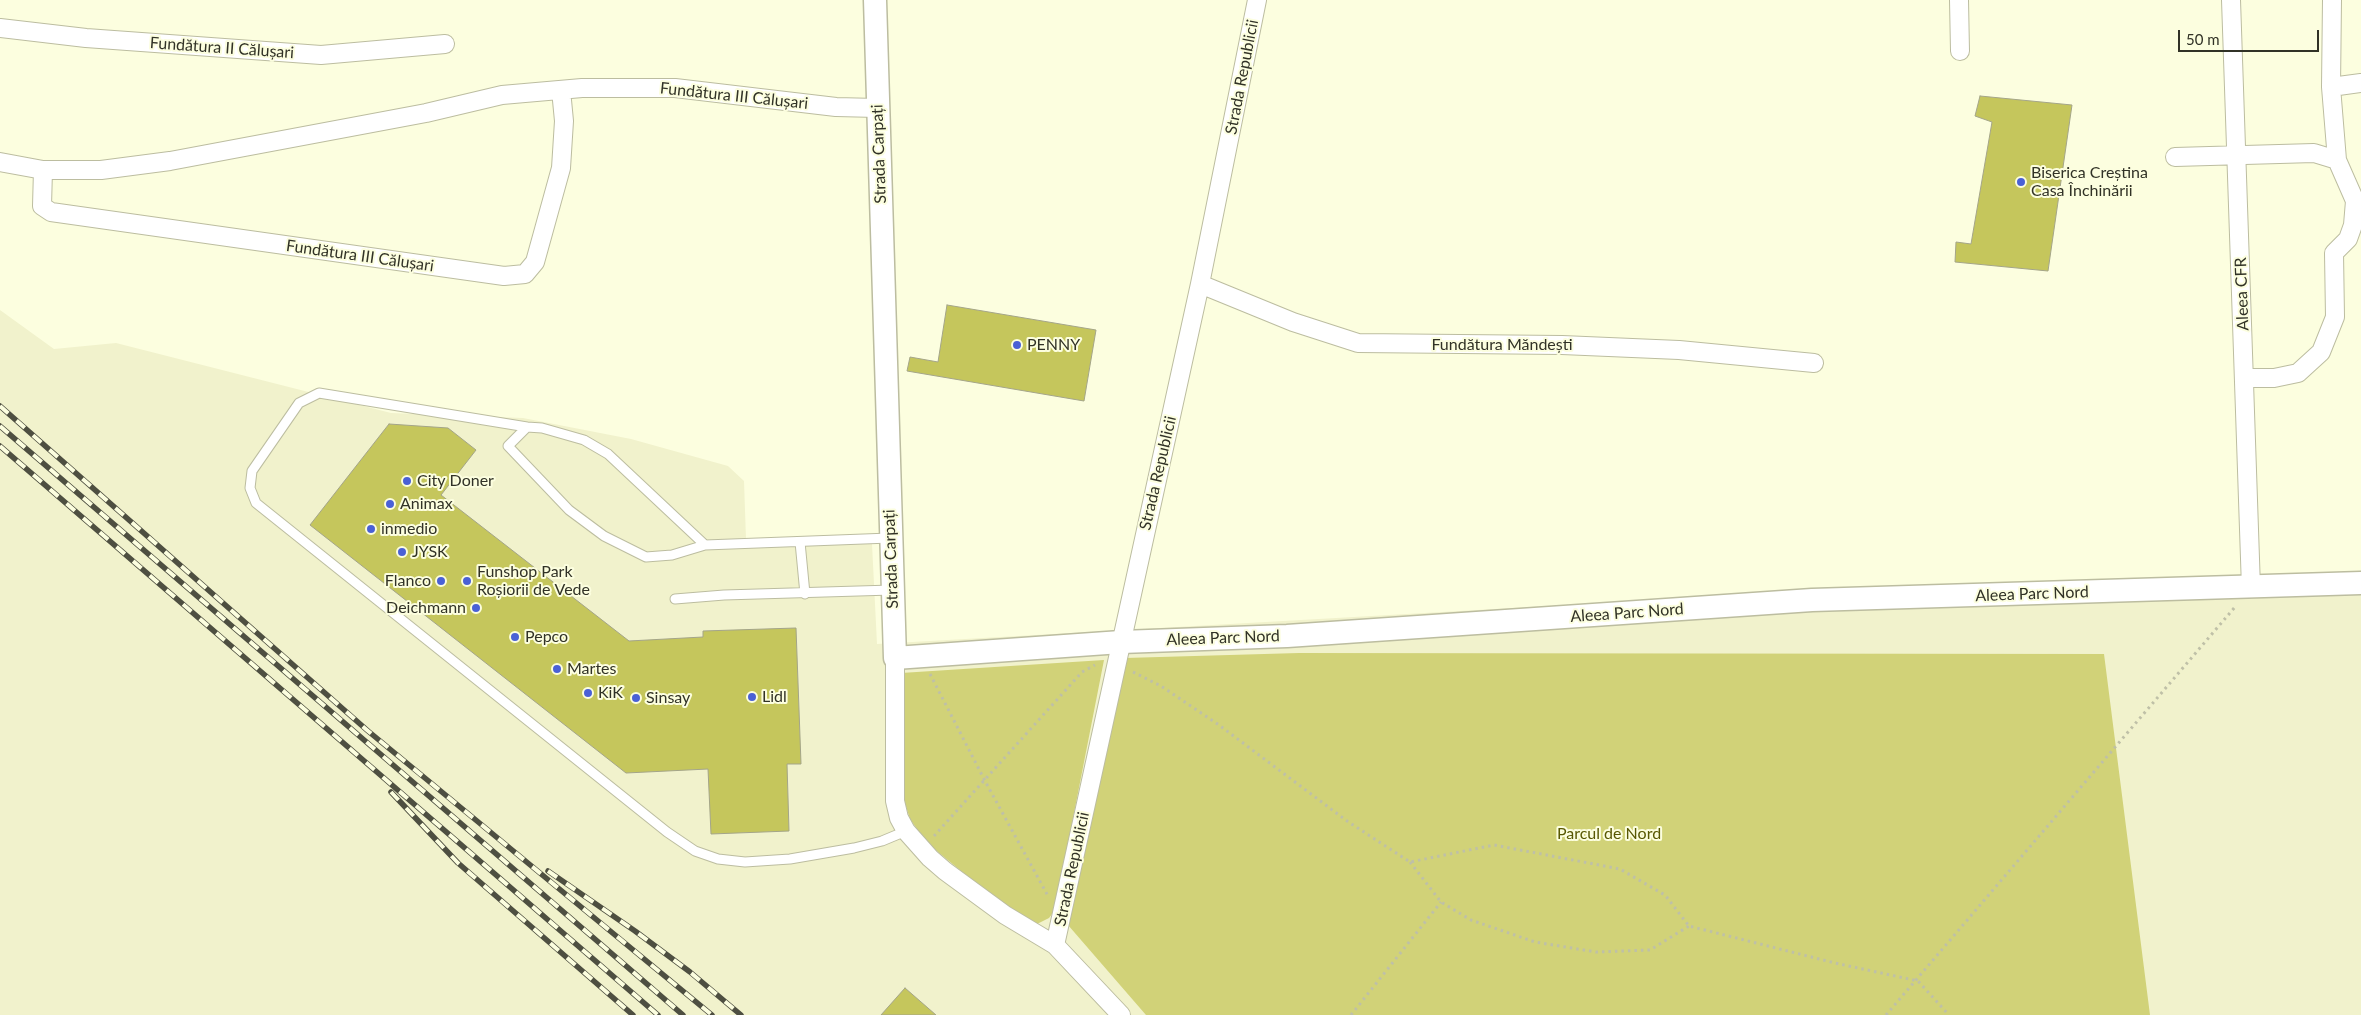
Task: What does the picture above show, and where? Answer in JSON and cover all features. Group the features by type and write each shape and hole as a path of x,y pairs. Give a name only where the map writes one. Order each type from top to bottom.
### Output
{"street":[{"name":"Strada Carpați","path":"875,0 894,658 895,801 899,818 906,831 921,850 1005,915 1055,945 1121,1015"},
{"name":"Strada Republicii","path":"1055,945 1062,921 1200,284 1257,0"},
{"path":"1959,0 1960,51"},
{"name":"Aleea CFR","path":"2231,0 2251,588"},
{"path":"2244,378 2274,378 2298,373 2321,352 2335,318 2334,253 2348,239 2353,225 2355,201 2337,160 2331,87 2332,0"},
{"name":"Fundătura II Călușari","path":"0,28 86,38 321,55 445,44"},
{"path":"2331,87 2361,83"},
{"name":"Fundătura III Călușari","path":"0,162 42,170 101,170 170,161 426,113 502,95 560,90 675,88 836,107 877,108"},
{"name":"Fundătura III Călușari","path":"42,170 42,206 51,212 504,276 525,274 535,262 561,168 564,121 560,90"},
{"path":"2175,157 2314,153 2337,160"},
{"name":"Fundătura Măndești","path":"1200,284 1293,322 1358,343 1562,345 1680,350 1814,363"},
{"name":"Aleea Parc Nord","path":"894,658 1119,651 1287,636 1812,600 2251,588 2361,583"}],"lane":[{"path":"705,545 608,454 584,440 542,428 319,392 299,403 252,471 250,488 256,503 667,832 695,851 718,860 745,862 814,856 882,841 906,831"},
{"path":"527,427 508,446 568,510 604,536 646,557 672,556 705,545 890,538"},
{"path":"800,542 805,594"},
{"path":"675,599 724,595 892,590"}],"path":[{"path":"1886,1015 1918,980 2251,588"},
{"path":"921,850 1082,672 1119,651 1161,686 1219,725 1347,821 1410,862 1441,902 1471,920 1535,942 1596,952 1650,950 1689,926"},
{"path":"921,657 985,781 1062,921"},
{"path":"1410,862 1494,845 1620,870 1665,895 1689,926 1835,963 1918,980 1949,1015"},
{"path":"1351,1015 1441,902"}],"shaded area":[{"path":"0,310 54,349 116,343 391,413 523,418 631,439 728,466 744,481 746,539 872,544 877,644 1707,597 2361,571 2361,1015 0,1015"}],"green space":[{"name":"Parcul de Nord","path":"1299,653 2104,654 2150,1015 1146,1015 1068,925 1125,658"},
{"path":"1104,660 1055,910 1049,918 1037,924 1010,911 927,843 910,819 902,794 901,673"}],"building":[{"name":"Biserica Creștina Casa Închinării","path":"1980,96 2072,105 2048,271 1955,262 1956,242 1971,244 1992,122 1975,116"},
{"name":"PENNY","path":"947,305 1096,330 1084,401 907,371 910,357 938,362"},
{"name":"Funshop Park Roșiorii de Vede","path":"389,424 448,428 476,450 441,495 629,641 703,637 703,631 796,628 801,764 787,764 789,831 711,834 708,769 626,773 310,525"},
{"path":"905,988 936,1015 881,1015"}],"railway":[{"path":"0,406 368,731 712,1015"},
{"path":"0,426 683,1015"},
{"path":"0,446 658,1015"},
{"path":"391,792 458,863 633,1015"},
{"path":"548,871 635,931 690,972 741,1015"}],"place":[{"name":"Biserica Creștina Casa Închinării","path":"2021,182"},
{"name":"PENNY","path":"1017,345"},
{"name":"City Doner","path":"407,481"},
{"name":"Animax","path":"390,504"},
{"name":"inmedio","path":"371,529"},
{"name":"JYSK","path":"402,552"},
{"name":"Flanco","path":"441,581"},
{"name":"Funshop Park Roșiorii de Vede","path":"467,581"},
{"name":"Deichmann","path":"476,608"},
{"name":"Pepco","path":"515,637"},
{"name":"Martes","path":"557,669"},
{"name":"KiK","path":"588,693"},
{"name":"Lidl","path":"752,697"},
{"name":"Sinsay","path":"636,698"}]}
